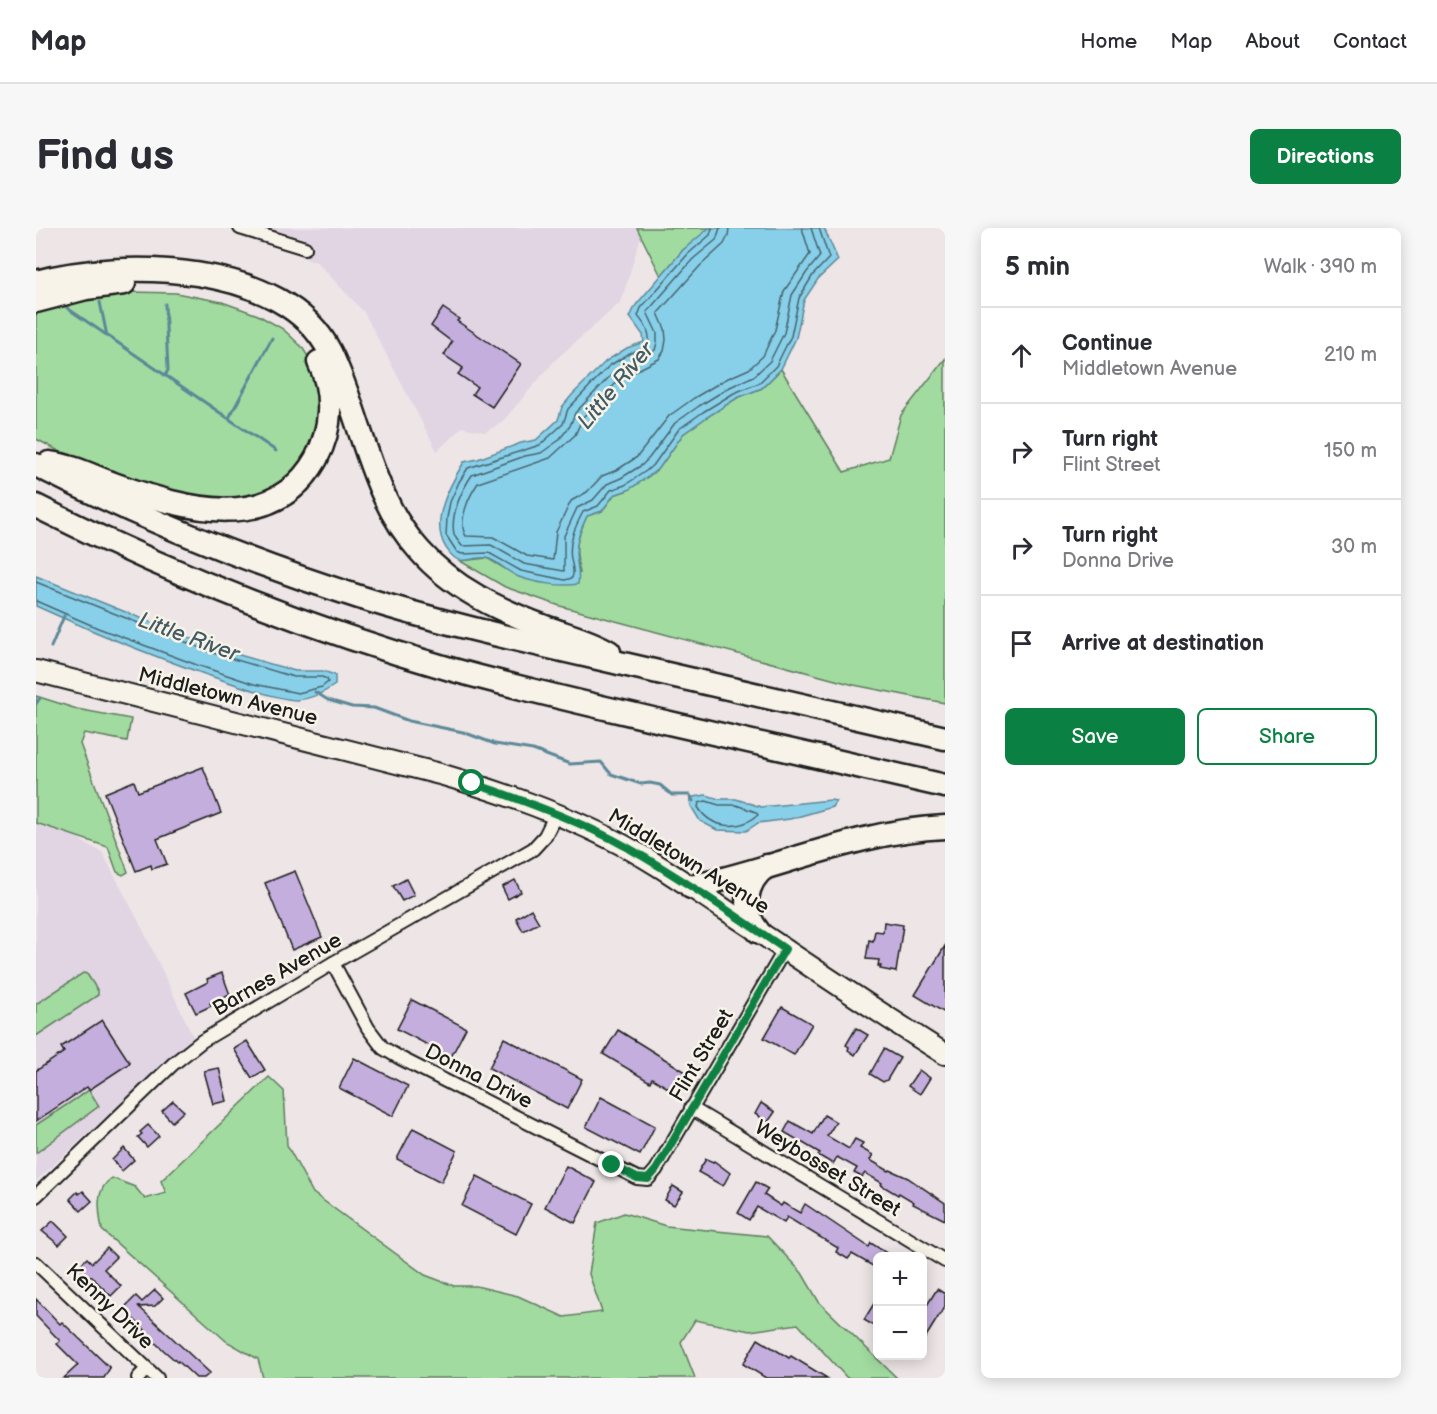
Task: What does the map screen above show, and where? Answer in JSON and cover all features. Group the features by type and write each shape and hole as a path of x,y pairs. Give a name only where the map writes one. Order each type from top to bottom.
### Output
{"highway":[{"path":"38,296 76,273 140,269 175,271 244,286 294,311 313,326 326,345 339,373 386,500 399,525 424,556 454,582 483,600 531,622 592,642 630,666"},
{"path":"36,464 74,468 120,486 187,505 221,510 246,509 275,498 301,479 317,456 325,438 329,416 329,393 325,376 309,344 285,322 244,301 201,289 139,283 95,286 38,296"},
{"path":"36,464 92,493 166,526 306,580 432,618 945,738"},
{"path":"36,506 148,559 232,595 324,629 414,658 553,696 945,786"},
{"path":"691,887 868,837 945,827"},
{"path":"758,931 749,914 747,895 754,878 768,865"}],"main road":[{"name":"Middletown Avenue","path":"36,671 440,774 500,792 594,830 691,887 945,1054"}],"street":[{"path":"240,228 305,248"},
{"name":"Barnes Avenue","path":"36,1196 172,1064 202,1041 533,849 545,836 556,814"},
{"name":"Flint Street","path":"648,1179 656,1170 785,949"},
{"name":"Donna Drive","path":"333,963 368,1028 383,1048 637,1178 648,1179"},
{"name":"Weybosset Street","path":"691,1108 945,1261"},
{"name":"Kenny Drive","path":"36,1263 143,1373 157,1378"}],"shaded area":[{"path":"268,228 637,228 641,235 621,302 556,359 502,422 485,432 462,427 437,451 364,312 317,262 302,257 304,238"},
{"path":"36,823 75,835 102,852 143,930 193,1037 36,1181"}],"green space":[{"path":"637,228 711,228 683,250 661,276"},
{"path":"131,292 176,293 222,302 258,315 283,329 302,347 309,358 321,410 311,452 277,489 242,503 178,496 74,459 36,439 36,314 47,308 82,297"},
{"path":"945,359 945,703 854,685 560,606 505,587 460,561 487,558 519,577 580,573 577,544 587,516 602,511 614,495 628,490 660,467 683,434 737,398 762,388 781,369 844,472 889,458 901,415"},
{"path":"36,696 77,709 131,719 127,741 84,733 80,744 128,872 123,875 117,872 108,847 36,823"},
{"path":"83,973 87,974 98,991 98,995 36,1036 36,1004"},
{"path":"269,1077 284,1091 287,1145 313,1193 425,1275 454,1286 476,1286 518,1296 564,1317 602,1312 589,1274 597,1223 624,1213 666,1226 767,1236 802,1273 819,1302 873,1355 873,1360 879,1360 897,1378 847,1378 798,1324 750,1331 695,1320 681,1342 695,1378 263,1378 258,1359 226,1341 102,1230 100,1195 106,1183 112,1178 135,1187 145,1199 166,1193 161,1181"},
{"path":"89,1090 99,1106 36,1153 36,1125"}],"water":[{"name":"Little River","path":"709,228 824,228 838,260 818,279 804,300 796,338 781,369 762,388 737,398 683,434 660,467 628,490 614,495 602,511 587,516 576,549 578,584 540,583 515,575 487,558 459,560 452,556 441,537 441,515 448,492 464,462 536,440 558,420 562,407 606,361 627,348 644,342 643,335 630,317 636,305 683,250"},
{"path":"36,576 215,648 295,671 323,671 335,675 335,685 312,697 297,700 255,691 181,666 36,606"},
{"path":"706,795 719,799 736,799 761,807 836,801 832,807 790,819 758,823 746,831 717,830 700,821 691,806 690,800 693,797"}],"building":[{"path":"443,308 459,319 457,321 521,364 492,407 472,394 477,387 458,374 463,368 444,355 452,342 431,326"},
{"path":"203,767 221,813 157,839 167,864 152,869 151,865 136,871 105,793 134,781 138,792"},
{"path":"295,871 322,937 292,950 265,883"},
{"path":"406,879 414,895 402,901 393,886"},
{"path":"515,880 521,892 508,899 502,887"},
{"path":"531,909 539,923 523,931 516,918"},
{"path":"884,922 903,925 896,972 880,969 879,960 866,959 869,940 873,941 875,931 883,932"},
{"path":"945,946 945,1013 915,995"},
{"path":"222,973 230,995 210,1003 211,1006 196,1013 186,993 208,982 207,979"},
{"path":"412,1000 466,1028 451,1057 397,1029"},
{"path":"782,1007 812,1024 794,1055 764,1038"},
{"path":"102,1020 130,1063 89,1090 87,1087 36,1121 36,1071 64,1052 61,1047"},
{"path":"856,1028 868,1035 855,1055 848,1050 849,1047 846,1045"},
{"path":"618,1030 689,1074 676,1093 652,1078 650,1082 603,1054"},
{"path":"504,1038 582,1079 567,1109 489,1068"},
{"path":"247,1041 265,1070 252,1078 234,1049"},
{"path":"884,1049 900,1058 887,1080 883,1082 870,1074"},
{"path":"354,1058 408,1086 393,1116 339,1088"},
{"path":"219,1068 227,1101 213,1104 204,1071"},
{"path":"919,1070 930,1078 920,1094 908,1086"},
{"path":"601,1097 655,1126 640,1155 586,1127"},
{"path":"173,1101 184,1111 172,1122 162,1111"},
{"path":"761,1103 775,1112 768,1122 755,1114"},
{"path":"824,1115 836,1122 827,1136 849,1149 855,1139 863,1143 860,1148 873,1155 870,1160 889,1171 908,1178 945,1203 945,1220 913,1204 914,1202 881,1185 882,1183 865,1173 862,1177 854,1173 857,1168 837,1157 833,1164 818,1155 820,1153 784,1132 790,1121 813,1134"},
{"path":"148,1125 159,1136 147,1147 138,1137"},
{"path":"413,1128 457,1151 441,1182 397,1159"},
{"path":"124,1148 134,1160 122,1171 112,1160"},
{"path":"706,1159 714,1161 730,1173 723,1186 698,1172"},
{"path":"566,1166 596,1182 575,1223 545,1207"},
{"path":"477,1176 531,1204 516,1234 462,1206"},
{"path":"756,1182 768,1189 764,1195 781,1206 783,1203 800,1213 805,1204 869,1247 871,1243 885,1252 873,1252 873,1266 852,1254 848,1259 836,1252 838,1248 787,1217 784,1223 757,1207 749,1220 738,1213"},
{"path":"673,1186 683,1192 674,1205 665,1200"},
{"path":"83,1191 92,1201 81,1211 70,1199 77,1192 79,1194"},
{"path":"53,1221 68,1236 59,1245 42,1231"},
{"path":"107,1248 116,1257 104,1269 121,1286 111,1296 91,1276 89,1278 78,1267 87,1258 92,1263"},
{"path":"937,1289 945,1294 945,1306 927,1335 927,1306"},
{"path":"155,1290 163,1298 155,1306 139,1307 210,1373 204,1378 196,1378 177,1362 143,1332 145,1330 123,1309 136,1296 142,1302"},
{"path":"36,1299 60,1324 62,1322 110,1368 104,1378 64,1378 78,1365 57,1344 60,1341 36,1316"},
{"path":"873,1305 873,1325 864,1320"},
{"path":"758,1339 827,1378 766,1378 743,1364"}],"waterway":[{"path":"100,302 107,336"},
{"path":"165,304 168,370 165,376"},
{"path":"67,308 276,451"},
{"path":"229,418 272,338"},
{"path":"51,647 64,616"},
{"path":"315,692 328,700 352,707 374,708 409,721 463,732 495,744 533,750 570,764 601,762 611,774 641,784 660,785 672,795 690,795 693,801"},
{"path":"36,704 40,698"}],"route":[{"path":"472,783 538,807 613,840 691,887 785,949 656,1170 648,1179 637,1178 612,1165"}]}
